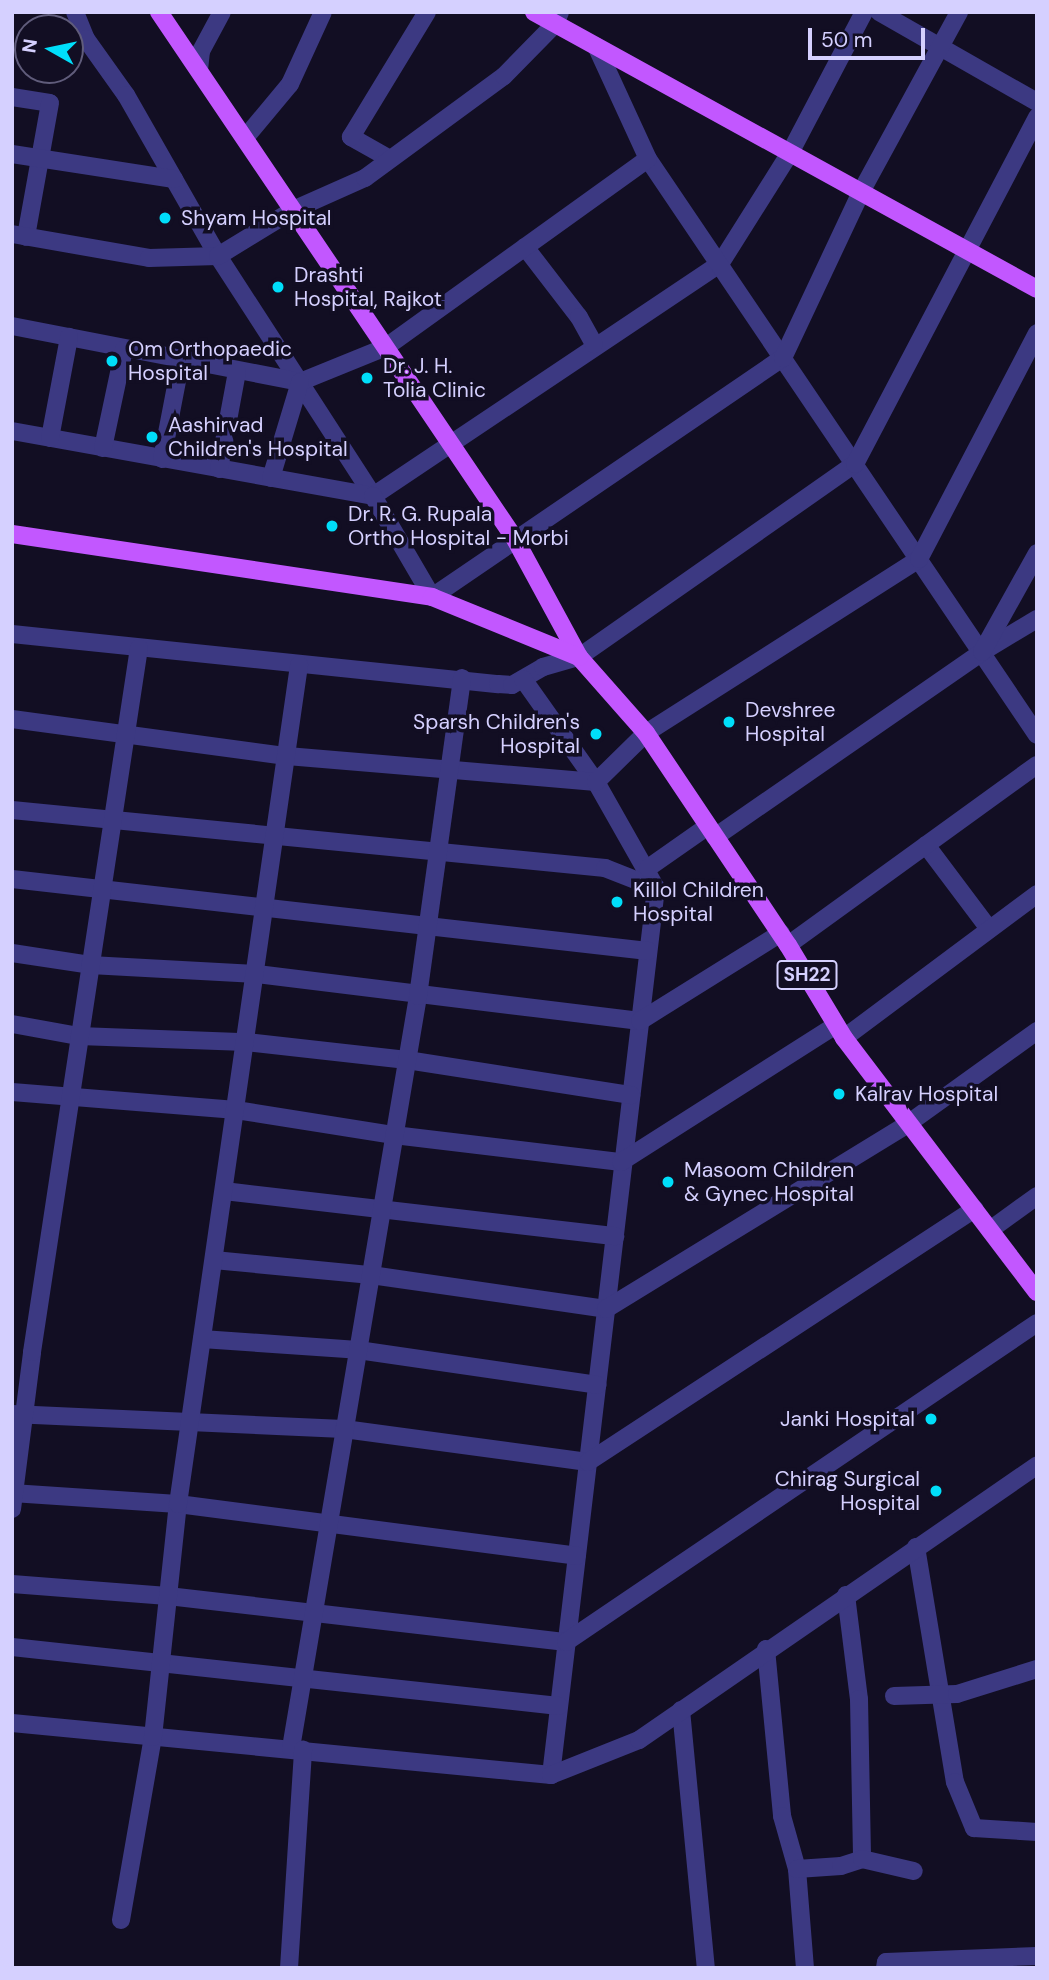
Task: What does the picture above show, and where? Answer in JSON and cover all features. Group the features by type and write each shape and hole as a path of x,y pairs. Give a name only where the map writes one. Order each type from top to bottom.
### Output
{"main road":[{"name":"SH22","path":"159,12 515,540 579,657 646,733 785,939 840,1031 1037,1292"},
{"path":"534,12 557,18 596,46 1037,289"},
{"path":"12,534 432,597 579,657"}],"street":[{"path":"75,12 86,40 126,95 218,256 373,496 432,597 783,358 861,192 959,12"},
{"path":"199,69 201,51 222,12"},
{"path":"245,138 290,84 323,12"},
{"path":"390,159 351,137 427,12"},
{"path":"12,431 373,496 594,344 720,264 790,153 864,12"},
{"path":"879,12 1037,102"},
{"path":"12,97 50,103 41,158 19,235 149,258 218,256 293,210 365,178 504,76 557,18"},
{"path":"596,46 648,159 1037,735"},
{"path":"12,634 512,685 543,667 579,657 855,464 965,249 1037,117"},
{"path":"12,154 174,179"},
{"path":"12,326 237,372 300,382 386,347 648,159"},
{"path":"525,247 579,317 594,344"},
{"path":"596,782 646,733 919,559 1037,333"},
{"path":"50,438 69,337"},
{"path":"103,448 124,349"},
{"path":"162,459 181,360"},
{"path":"219,469 237,372"},
{"path":"271,478 300,382"},
{"path":"982,652 1037,553"},
{"path":"648,868 711,832 982,652 1037,619"},
{"path":"139,648 18,1415 13,1499 178,1504 328,1526 577,1556"},
{"path":"121,1920 153,1737 178,1504 257,974 299,665"},
{"path":"289,1968 297,1749 303,1676 418,996 462,678"},
{"path":"523,679 596,782 648,868 656,888 621,1162 615,1236 551,1775"},
{"path":"12,719 125,737 286,756 450,766 596,782"},
{"path":"12,953 90,965 257,974 418,996 640,1021 785,939 926,845 1037,765"},
{"path":"12,810 605,868 656,888"},
{"path":"926,845 989,929"},
{"path":"12,879 648,951"},
{"path":"12,1092 236,1110 394,1135 621,1162 840,1031 1037,894"},
{"path":"12,1024 79,1036 246,1042 407,1060 631,1095"},
{"path":"214,1260 371,1275 606,1309 909,1123 1037,1031"},
{"path":"224,1191 381,1212 615,1236"},
{"path":"990,1230 1037,1196"},
{"path":"18,1415 345,1429 588,1462 974,1209"},
{"path":"12,1584 168,1596 566,1642 1037,1324"},
{"path":"202,1339 358,1350 597,1385"},
{"path":"12,1723 551,1775 639,1740 766,1649 1037,1465"},
{"path":"916,1547 939,1695 956,1782 974,1828 1037,1832"},
{"path":"845,1595 859,1699 862,1859"},
{"path":"12,1647 161,1660 559,1706"},
{"path":"766,1649 782,1816 797,1868 805,1968"},
{"path":"894,1696 957,1694 1037,1670"},
{"path":"681,1710 706,1968"},
{"path":"797,1868 841,1866 862,1859 914,1871"},
{"path":"885,1968 886,1962 1037,1956"}],"place":[{"name":"Shyam Hospital","path":"165,218"},
{"name":"Drashti Hospital, Rajkot","path":"278,287"},
{"name":"Om Orthopaedic Hospital","path":"112,361"},
{"name":"Dr. J. H. Tolia Clinic","path":"367,378"},
{"name":"Aashirvad Children's Hospital","path":"152,437"},
{"name":"Dr. R. G. Rupala Ortho Hospital - Morbi","path":"332,526"},
{"name":"Devshree Hospital","path":"729,722"},
{"name":"Sparsh Children's Hospital","path":"596,734"},
{"name":"Killol Children Hospital","path":"617,902"},
{"name":"Kalrav Hospital","path":"839,1094"},
{"name":"Masoom Children & Gynec Hospital","path":"668,1182"},
{"name":"Janki Hospital","path":"931,1419"},
{"name":"Chirag Surgical Hospital","path":"936,1491"}]}
